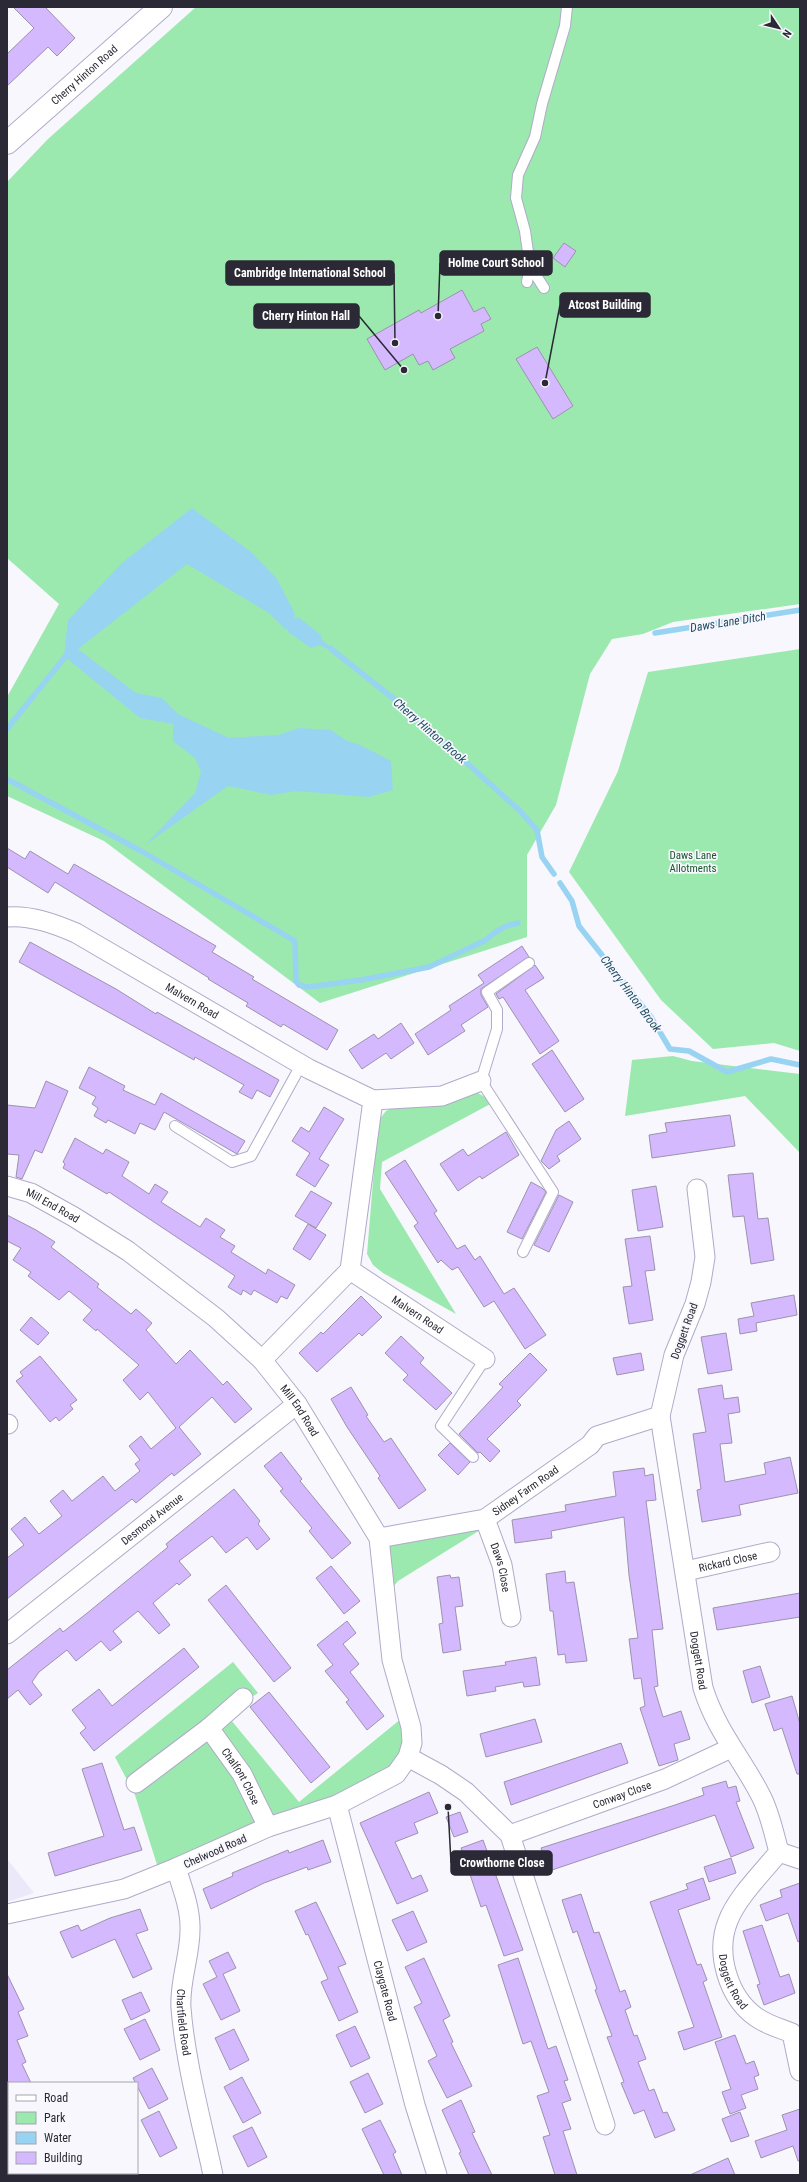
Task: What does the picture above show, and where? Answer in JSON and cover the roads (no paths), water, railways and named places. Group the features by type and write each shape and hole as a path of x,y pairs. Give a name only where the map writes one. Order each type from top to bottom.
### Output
{"street":[{"name":"Cherry Hinton Road","path":"7,143 161,7"},
{"name":"Malvern Road","path":"7,917 33,919 58,925 76,933 301,1065 373,1100 442,1096 481,1081"},
{"path":"262,1360 350,1270 373,1100"},
{"name":"Mill End Road","path":"7,1186 31,1193 74,1217 128,1251 216,1318 262,1360 297,1404 379,1538 392,1660 411,1727 412,1743 408,1757"},
{"name":"Doggett Road","path":"697,1189 705,1257 701,1282 695,1304 674,1355 660,1416 686,1571 703,1688 710,1711 762,1797 779,1852 734,1907 727,1921 723,1939 723,1959 734,1992 743,2005 766,2024 796,2032 800,2071"},
{"name":"Malvern Road","path":"350,1270 485,1359"},
{"name":"Desmond Avenue","path":"7,1634 297,1404"},
{"name":"Sidney Farm Road","path":"379,1538 485,1519 590,1445 597,1436 660,1416"},
{"name":"Daws Close","path":"485,1519 502,1564 511,1617"},
{"name":"Rickard Close","path":"686,1571 770,1552"},
{"path":"136,1783 209,1728 243,1698"},
{"name":"Chalfont Close","path":"209,1728 242,1774 268,1827"},
{"name":"Conway Close","path":"510,1835 665,1779 731,1748"},
{"path":"408,1757 441,1775 466,1792 510,1835 605,2125"},
{"name":"Chelwood Road","path":"7,1914 124,1889 176,1868 268,1827 337,1805 391,1778 396,1774 408,1757"},
{"name":"Claygate Road","path":"337,1805 414,2105 437,2175"},
{"path":"779,1852 800,1859"},
{"name":"Chartfield Road","path":"176,1868 188,1905 190,1928 182,1983 181,2008 189,2060 213,2175"}],"lane":[{"path":"527,282 530,266 525,231 516,198 518,175 536,137 542,104 565,26 567,7"},
{"path":"530,266 544,288"},
{"path":"523,1252 553,1192 481,1081 497,1029 497,1010 487,992 529,963"},
{"path":"175,1126 232,1162 250,1156 301,1065"},
{"path":"473,1457 441,1426 485,1359"}],"water":[{"path":"192,508 251,552 277,579 295,614 294,618 296,619 298,617 321,635 322,640 336,652 318,645 311,648 288,632 288,628 286,630 269,613 187,564 78,649 136,693 162,698 178,714 229,738 278,735 299,728 331,730 347,741 360,745 391,761 393,790 369,797 297,791 271,795 228,786 145,845 195,793 201,772 195,758 173,741 173,724 140,718 64,656 68,620 122,563"}],"waterway":[{"name":"Daws Lane Ditch","path":"655,633 800,610"},
{"name":"Cherry Hinton Brook","path":"330,648 409,711 519,810 537,830 542,857 554,874"},
{"path":"7,729 69,652"},
{"path":"7,779 143,852 295,941 296,981 299,985 308,987 361,980 429,967 484,941 506,926 518,923"},
{"name":"Cherry Hinton Brook","path":"560,883 572,901 579,926 651,1017 670,1049 689,1051 727,1072 771,1059 800,1065"}],"place":[{"name":"Holme Court School","path":"438,316"},
{"name":"Cambridge International School","path":"395,343"},
{"name":"Cherry Hinton Hall","path":"404,370"},
{"name":"Atcost Building","path":"545,383"},
{"name":"Crowthorne Close","path":"448,1807"}],"park label":[{"name":"Daws Lane Allotments","path":"693,861"}]}
